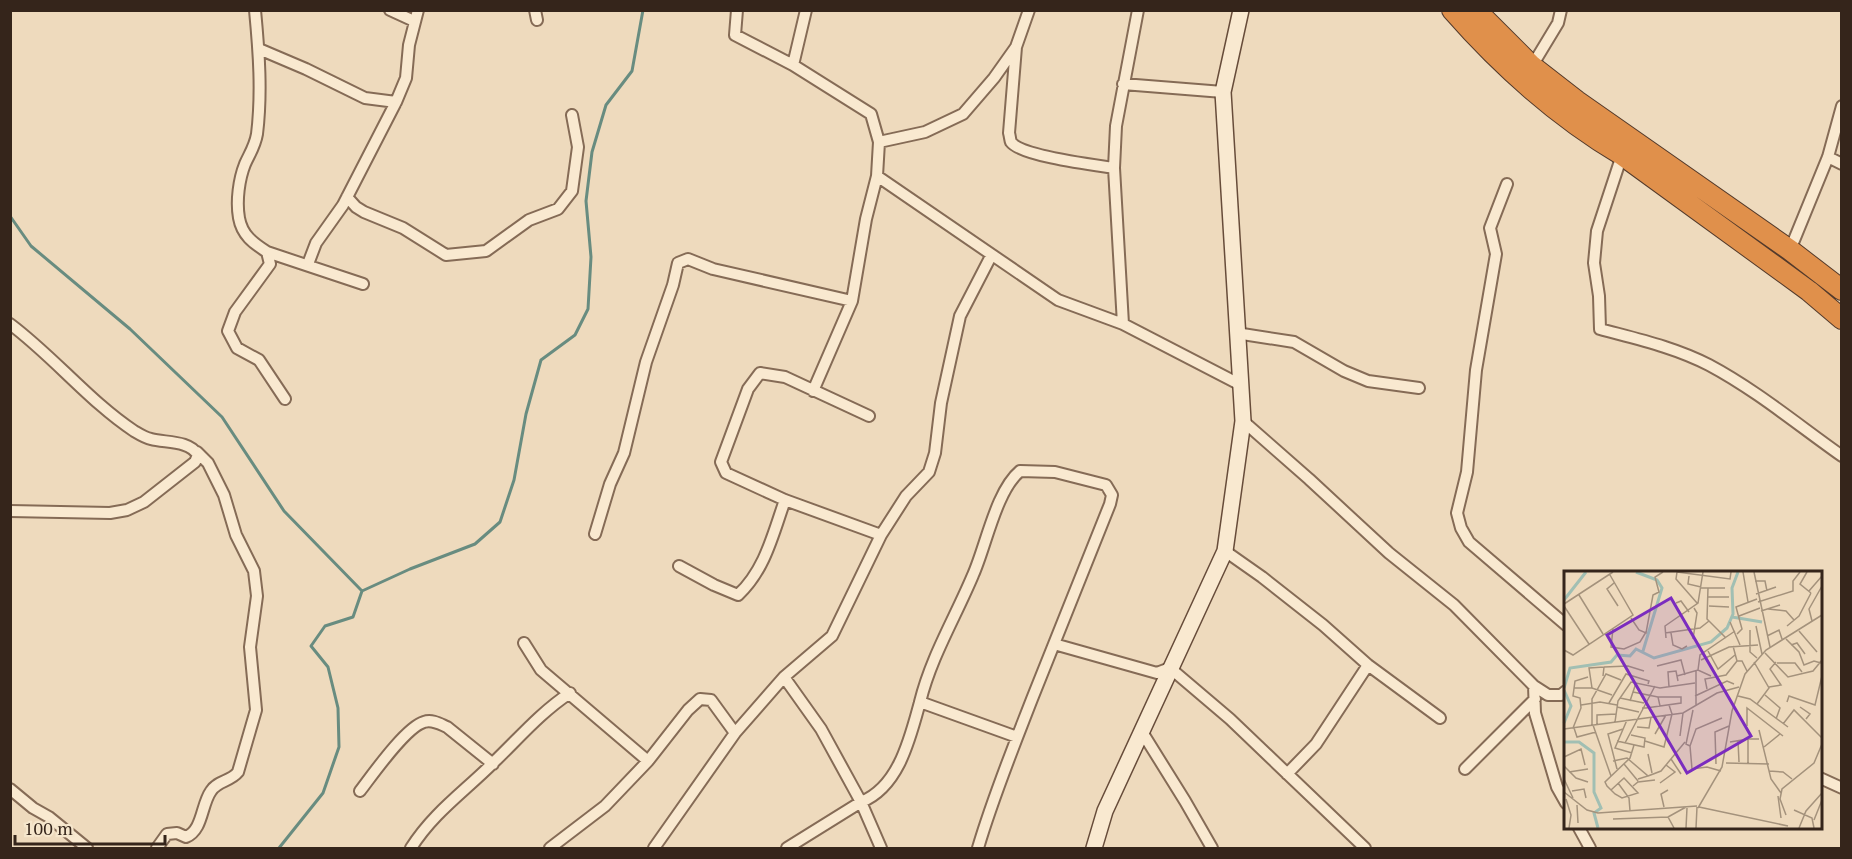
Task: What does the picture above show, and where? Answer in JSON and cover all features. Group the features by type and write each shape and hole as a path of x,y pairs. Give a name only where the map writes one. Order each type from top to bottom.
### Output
{"highway":[{"path":"1452,10 1487,48 1539,96 1594,138 1622,155 1809,291 1842,319"},
{"path":"1476,10 1532,66 1596,115 1790,249 1842,290"}],"street":[{"path":"255,10 260,89 255,148 242,174 238,201 239,219 244,234 267,252 363,284"},
{"path":"308,264 325,228 347,197 406,78 409,45 416,16 390,10"},
{"path":"737,10 735,35 793,65 871,114 879,142 877,176 866,219 852,301 813,391"},
{"path":"793,65 806,10"},
{"path":"1029,10 1016,47 1009,133 1011,142 1032,154 1114,168"},
{"path":"1123,324 1114,168 1116,126 1138,10"},
{"path":"1094,849 1105,811 1226,551 1243,422 1223,92 1241,10"},
{"path":"1532,66 1558,23 1561,10"},
{"path":"879,142 925,132 963,114 994,78 1016,47"},
{"path":"259,49 365,98 396,102"},
{"path":"1124,84 1223,92"},
{"path":"1790,249 1828,158 1842,106"},
{"path":"347,197 364,213 404,228 446,255 486,252 529,220 558,209 572,191 578,147 572,115"},
{"path":"1622,155 1597,231 1594,263 1599,296 1600,329 1670,349 1709,365 1758,396 1842,456"},
{"path":"1828,158 1842,164"},
{"path":"877,176 1058,300 1123,324 1239,384"},
{"path":"1507,184 1490,228 1496,254 1476,370 1467,472 1457,513 1461,528 1469,542 1564,623"},
{"path":"267,252 270,264 235,312 228,330 237,348 259,360 285,399"},
{"path":"654,849 735,733 784,677 832,636 881,535 906,496 929,472 933,464 941,403 960,316 992,256"},
{"path":"595,534 610,484 624,453 646,362 673,285 678,263 688,259 713,269 852,301"},
{"path":"10,324 27,335 110,412 134,430 152,439 185,445 197,452 208,463 224,495 236,535 254,571 257,596 250,647 256,710 238,772 233,778 217,784 210,792 197,829 186,837 177,833 167,834 157,849"},
{"path":"1236,333 1294,342 1344,371 1368,381 1419,388"},
{"path":"868,416 785,377 760,373 748,389 721,462 726,473 785,500 881,535"},
{"path":"1243,422 1309,478 1389,553 1454,605 1534,686 1548,695 1561,695 1564,693"},
{"path":"10,511 110,513 127,510 144,502 195,462 197,452"},
{"path":"787,849 861,802 873,797 890,777 907,748 926,676 974,573 999,502 1015,474 1020,471 1054,472 1106,485 1112,495 1110,504 993,796 978,849"},
{"path":"679,566 738,595 749,585 760,569 785,500"},
{"path":"1226,551 1323,625 1368,665 1440,718"},
{"path":"524,643 541,670 648,761"},
{"path":"1054,644 1157,673 1170,668"},
{"path":"1287,774 1316,744 1368,665"},
{"path":"1170,668 1230,719 1365,849"},
{"path":"784,677 821,729 861,802 881,849"},
{"path":"1534,686 1535,713 1557,787 1564,799"},
{"path":"411,849 424,828 450,801 493,764 549,706 570,693"},
{"path":"550,849 605,806 648,761 688,710 700,699 711,700 735,733"},
{"path":"1465,769 1535,699"},
{"path":"920,702 1017,737"},
{"path":"360,791 394,748 417,725 426,721 439,723 447,728 493,764"},
{"path":"1142,732 1212,849"},
{"path":"1822,778 1842,788"},
{"path":"10,789 33,808 49,817 87,849"},
{"path":"1580,829 1590,849"}],"waterway":[{"path":"279,848 323,793 339,747 338,708 328,667 311,646 325,626 353,617 362,591 410,569 475,544 500,522 514,480 526,414 541,360 575,335 588,309 591,257 586,201 592,152 606,105 632,71 643,10"},
{"path":"10,216 31,246 130,329 222,417 284,511 362,591"}]}
